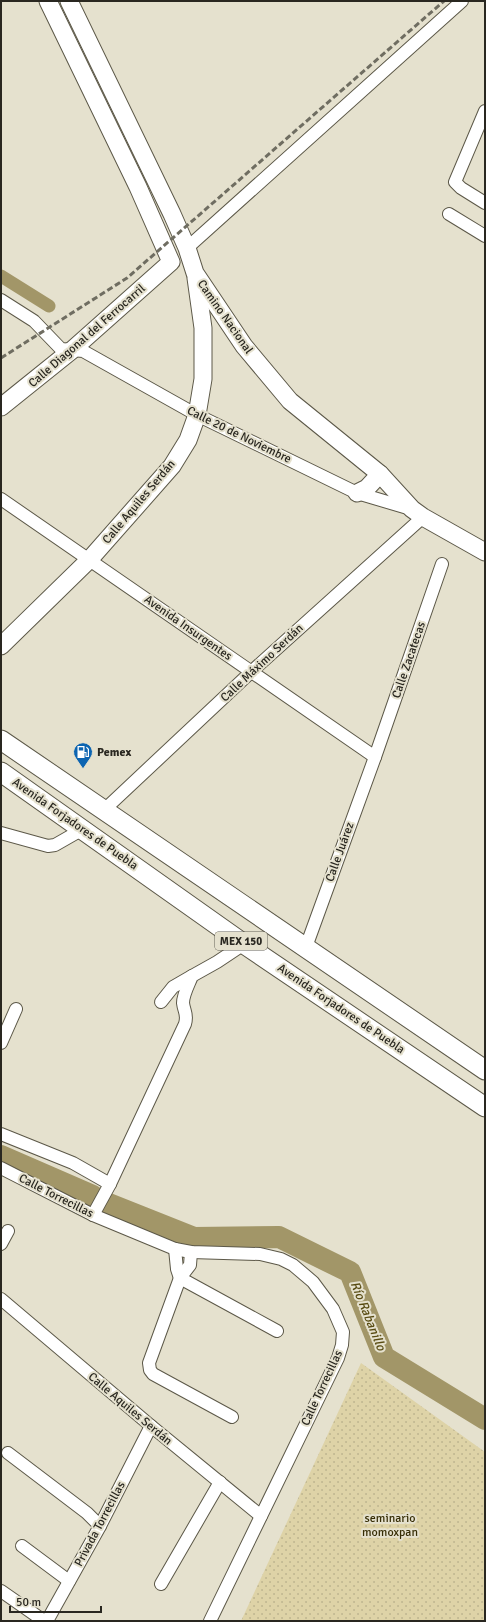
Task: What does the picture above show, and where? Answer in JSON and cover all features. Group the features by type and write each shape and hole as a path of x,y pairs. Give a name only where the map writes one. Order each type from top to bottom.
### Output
{"main road":[{"name":"Calle Diagonal del Ferrocarril","path":"1,408 72,350 171,262 138,187 48,1"},
{"name":"Camino Nacional","path":"69,1 187,248 195,273 244,346 290,401 380,474 417,513 485,552"},
{"name":"Calle Aquiles Serdán","path":"1,646 90,559 172,466 188,440 197,415 203,379 203,328 195,273"},
{"path":"357,493 367,488 380,474"},
{"name":"MEX 150","path":"1,740 103,811 306,947 485,1070"},
{"name":"Avenida Forjadores de Puebla","path":"1,772 244,944 485,1107"}],"street":[{"path":"187,248 462,1"},
{"path":"485,111 482,128 456,182 461,188 485,203"},
{"path":"449,214 485,236"},
{"name":"Calle 20 de Noviembre","path":"1,300 34,321 62,349 83,351 197,415 357,493 417,513"},
{"name":"Avenida Insurgentes","path":"1,499 375,757"},
{"name":"Calle Máximo Serdán","path":"103,811 417,513"},
{"name":"Calle Zacatecas","path":"375,757 442,564"},
{"name":"Calle Juárez","path":"306,947 375,757"},
{"path":"1,833 48,846 55,845 83,829"},
{"path":"161,1002 173,987 217,962 244,944"},
{"path":"93,1215 110,1184 188,1017 183,1004 192,976"},
{"path":"1,1044 16,1009"},
{"path":"1,1134 73,1162 110,1184"},
{"name":"Calle Torrecillas","path":"4,1169 93,1215 175,1249 191,1252 260,1254 281,1259 293,1266 313,1282 333,1309 343,1332 342,1345 338,1358 210,1621"},
{"path":"1,1244 8,1231"},
{"path":"175,1249 177,1268 180,1278 278,1330"},
{"path":"191,1252 190,1265 180,1278 149,1363 150,1370 153,1374 232,1417"},
{"name":"Calle Aquiles Serdán","path":"1,1299 151,1426 261,1516"},
{"name":"Privada Torrecillas","path":"47,1621 100,1526 151,1426"},
{"path":"8,1453 87,1513 100,1526"},
{"path":"161,1584 220,1482"},
{"path":"22,1546 69,1581"},
{"path":"1,1591 44,1621"}],"green space":[{"name":"seminario momoxpan","path":"361,1363 485,1452 485,1621 241,1621"}],"waterway":[{"path":"1,276 49,306"},
{"name":"Río Rabanillo","path":"1,1156 93,1196"},
{"name":"Río Rabanillo","path":"106,1203 194,1238 279,1237 350,1272 384,1357 485,1419"}],"railway":[{"path":"1,358 127,278 444,1"}],"place":[{"name":"Pemex","path":"83,769"}]}
